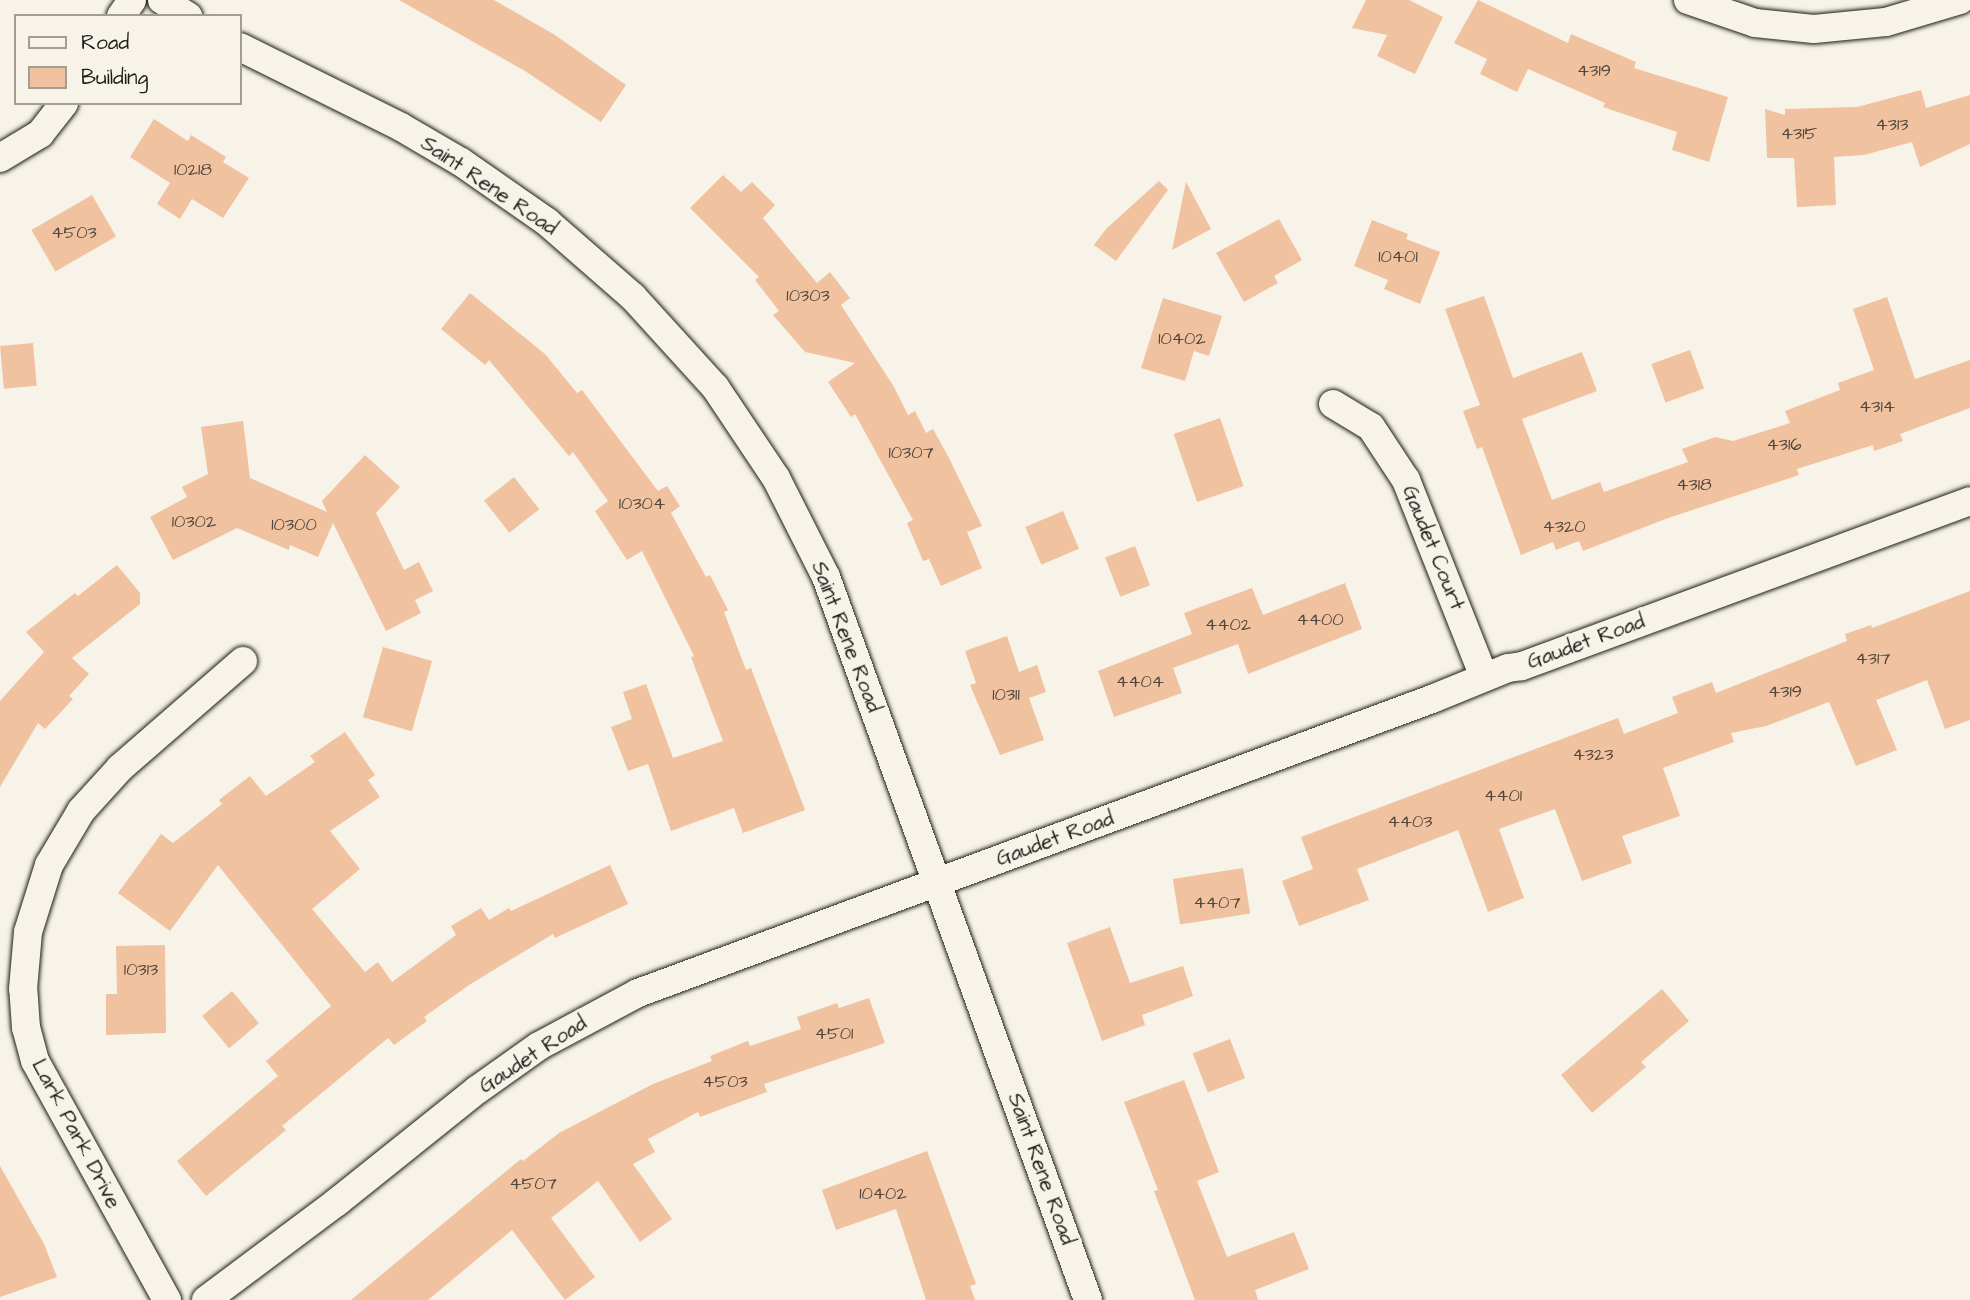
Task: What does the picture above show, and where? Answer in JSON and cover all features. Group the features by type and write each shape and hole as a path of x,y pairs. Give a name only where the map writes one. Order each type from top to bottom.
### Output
{"street":[{"path":"162,0 185,14"},
{"path":"1688,0 1755,23 1814,29 1886,22 1961,0"},
{"name":"Saint Rene Road","path":"242,48 425,141 461,162 547,222 634,298 715,387 776,478 826,577 1088,1300"},
{"path":"0,158 40,134 62,105"},
{"name":"Gaudet Court","path":"1332,404 1371,427 1406,480 1484,677"},
{"name":"Gaudet Road","path":"206,1300 337,1202 477,1090 539,1046 638,993 1432,699 1484,677 1970,501"},
{"name":"Lark Park Drive","path":"167,1300 35,1061 26,1028 23,989 28,932 49,865 81,811 120,768 243,661"}],"building":[{"path":"399,0 494,0 555,35 626,85 601,122 525,71"},
{"path":"1366,0 1409,0 1443,17 1415,74 1377,56 1387,35 1352,28"},
{"path":"1478,0 1568,43 1571,34 1636,62 1634,68 1728,97 1709,162 1672,150 1677,132 1603,107 1605,103 1528,69 1517,92 1480,74 1487,59 1454,43"},
{"path":"1921,90 1926,108 1970,95 1970,144 1920,167 1912,142 1864,155 1834,157 1836,205 1797,207 1794,158 1767,158 1765,109 1785,115 1785,109 1857,107"},
{"path":"154,119 188,141 191,135 226,157 223,162 249,178 223,218 192,199 180,219 157,204 170,183 130,157"},
{"path":"723,175 741,192 752,182 775,205 763,218 817,283 830,272 850,298 841,305 894,387 908,415 915,411 926,433 933,429 949,458 982,526 967,532 982,568 941,586 929,559 923,561 907,523 913,520 855,414 851,417 828,382 855,363 805,352 773,315 779,311 755,280 759,277 690,208"},
{"path":"1159,181 1168,190 1116,261 1094,245 1106,229"},
{"path":"1186,182 1211,229 1172,250"},
{"path":"92,195 116,237 55,272 31,230"},
{"path":"1279,219 1302,260 1274,276 1278,283 1244,302 1216,253"},
{"path":"1372,220 1408,234 1406,239 1440,252 1420,304 1384,289 1388,280 1354,266"},
{"path":"470,293 545,354 577,393 582,390 658,491 667,486 680,506 671,513 706,577 710,575 728,610 724,612 746,670 751,668 805,810 743,833 734,808 671,831 648,764 628,771 611,727 632,719 623,692 646,684 673,758 723,741 691,657 694,656 642,551 627,560 595,511 608,501 573,452 569,456 489,360 485,365 441,329"},
{"path":"1484,296 1513,378 1582,352 1597,391 1522,419 1552,500 1600,482 1604,492 1688,462 1682,449 1715,437 1733,441 1790,423 1785,411 1840,390 1838,383 1874,370 1853,309 1887,297 1915,379 1970,360 1970,408 1900,434 1903,441 1874,451 1873,445 1797,469 1799,475 1668,518 1583,551 1579,541 1556,550 1553,542 1521,555 1482,447 1477,449 1463,411 1480,405 1445,309"},
{"path":"1163,298 1222,316 1209,356 1194,351 1185,381 1141,368"},
{"path":"33,343 37,386 4,389 0,346"},
{"path":"1690,350 1704,389 1665,403 1651,364"},
{"path":"1220,418 1243,486 1197,502 1174,434"},
{"path":"243,421 250,478 327,512 322,501 365,455 400,487 376,513 404,570 419,562 433,591 415,600 421,613 386,631 333,523 318,557 290,545 289,550 237,528 173,560 150,517 187,497 182,487 208,474 201,427"},
{"path":"514,477 539,509 509,533 484,500"},
{"path":"1063,511 1079,549 1041,565 1025,527"},
{"path":"1135,546 1150,585 1120,597 1105,557"},
{"path":"117,565 140,593 140,604 72,658 89,674 69,696 73,699 45,729 38,723 0,787 0,701 44,652 26,632 75,593 78,596"},
{"path":"1345,583 1362,629 1248,674 1238,644 1173,668 1182,693 1114,717 1098,671 1192,634 1184,613 1252,588 1263,615"},
{"path":"1970,591 1970,720 1945,729 1927,680 1876,700 1897,750 1856,766 1829,702 1766,726 1731,733 1734,742 1663,768 1680,816 1622,836 1632,863 1582,881 1555,809 1499,829 1524,898 1488,912 1458,830 1357,869 1369,900 1299,926 1282,881 1313,869 1301,837 1618,718 1624,734 1678,713 1672,697 1712,682 1716,693 1847,641 1845,634 1871,625 1872,628"},
{"path":"1007,636 1019,672 1037,665 1046,692 1029,698 1044,740 1000,755 970,685 976,683 965,651"},
{"path":"383,647 432,661 412,731 363,717"},
{"path":"345,732 375,775 368,780 380,797 330,831 360,869 312,909 365,972 378,962 392,982 456,935 451,926 481,908 489,920 509,908 511,911 610,865 628,904 555,938 553,934 469,985 424,1017 427,1021 394,1045 388,1038 282,1126 286,1130 206,1196 177,1161 278,1076 266,1061 331,1006 218,865 170,931 118,893 161,834 173,843 222,804 219,800 250,776 266,796 315,762 310,756"},
{"path":"1243,868 1250,913 1180,925 1173,879"},
{"path":"1110,927 1130,983 1183,966 1193,996 1142,1015 1145,1025 1102,1041 1067,943"},
{"path":"165,945 166,1033 106,1035 106,994 117,994 116,946"},
{"path":"1662,989 1689,1021 1641,1062 1646,1067 1592,1113 1561,1075"},
{"path":"232,991 259,1023 229,1048 202,1016"},
{"path":"869,998 885,1043 764,1084 767,1092 700,1117 698,1112 648,1139 655,1152 633,1164 672,1219 640,1242 598,1181 551,1218 595,1277 565,1300 512,1230 428,1300 351,1300 521,1159 523,1161 559,1133 653,1084 712,1061 710,1056 748,1041 750,1046 801,1029 797,1017 837,1003 839,1008"},
{"path":"1230,1039 1245,1078 1208,1093 1193,1053"},
{"path":"1184,1080 1219,1172 1197,1181 1227,1257 1294,1232 1309,1269 1255,1290 1258,1300 1195,1300 1154,1191 1158,1190 1124,1102"},
{"path":"927,1151 976,1284 970,1286 975,1300 926,1300 896,1209 836,1230 822,1190"},
{"path":"0,1166 44,1244 57,1277 0,1297"}]}
